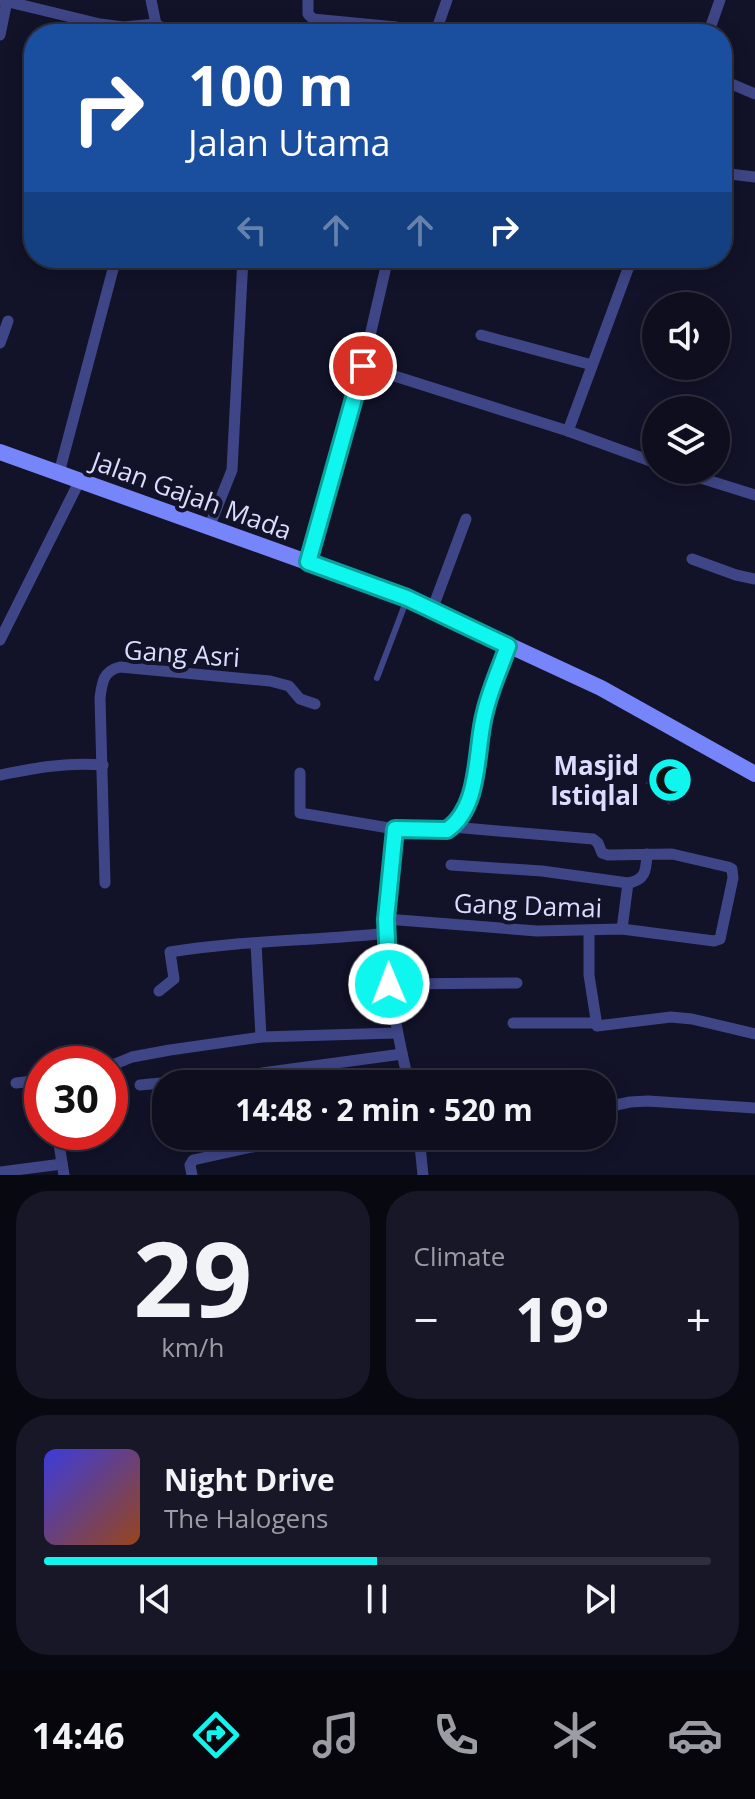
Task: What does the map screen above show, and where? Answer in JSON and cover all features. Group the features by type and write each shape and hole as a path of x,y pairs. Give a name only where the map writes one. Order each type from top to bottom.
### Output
{"street":[{"path":"0,35 4,0 100,24"},
{"path":"151,0 156,24"},
{"path":"308,0 310,18 370,24"},
{"path":"439,24 447,0"},
{"path":"712,24 720,0"},
{"path":"319,20 319,24"},
{"path":"732,84 755,94"},
{"path":"732,174 755,177"},
{"path":"59,473 113,268"},
{"path":"210,525 232,470 242,268"},
{"path":"308,562 363,366 386,268"},
{"path":"568,431 625,268"},
{"path":"0,343 8,321"},
{"path":"481,335 592,365"},
{"path":"363,366 568,431 642,458"},
{"name":"Jalan Gajah Mada","path":"0,452 407,598 601,688 755,774"},
{"path":"0,640 80,480"},
{"path":"720,484 755,495"},
{"path":"432,610 466,519"},
{"path":"692,559 755,579"},
{"path":"452,827 472,792 480,762 480,735 485,710 508,646"},
{"name":"Gang Asri","path":"105,883 100,698 102,681 113,669 270,681 289,686 300,699 315,704"},
{"path":"0,775 75,763 103,765"},
{"path":"300,773 300,813 395,829 441,830 452,827 593,839 604,855 672,854 732,869 733,878 720,939 714,941 622,929"},
{"path":"395,829 386,919 389,984 396,1033 406,1070"},
{"path":"451,865 542,871 628,883 644,875 647,854"},
{"name":"Gang Damai","path":"386,919 537,931 622,929 628,883"},
{"path":"589,930 589,975 596,1023"},
{"path":"159,991 174,979 170,952 388,933"},
{"path":"256,943 261,1037"},
{"path":"389,984 517,983"},
{"path":"513,1023 596,1023 601,1027 671,1017 755,1034"},
{"path":"128,1059 261,1037 396,1033"},
{"path":"140,1085 204,1079 223,1082 262,1073 402,1054"},
{"path":"16,1083 24,1082"},
{"path":"616,1105 648,1101 755,1108"},
{"path":"0,1172 63,1170 60,1150"},
{"path":"192,1175 190,1165 193,1160 238,1150"},
{"path":"420,1150 423,1175"}],"lane":[{"path":"377,678 407,598"}],"building":[{"name":"Masjid Istiqlal","path":"671,758 692,778 669,803 647,783"}],"place":[{"name":"Masjid Istiqlal","path":"670,780"}],"route":[{"path":"363,366 308,562 407,598 508,646 485,710 480,735 480,762 472,792 456,822 447,830 395,829 386,919 389,984"}]}
